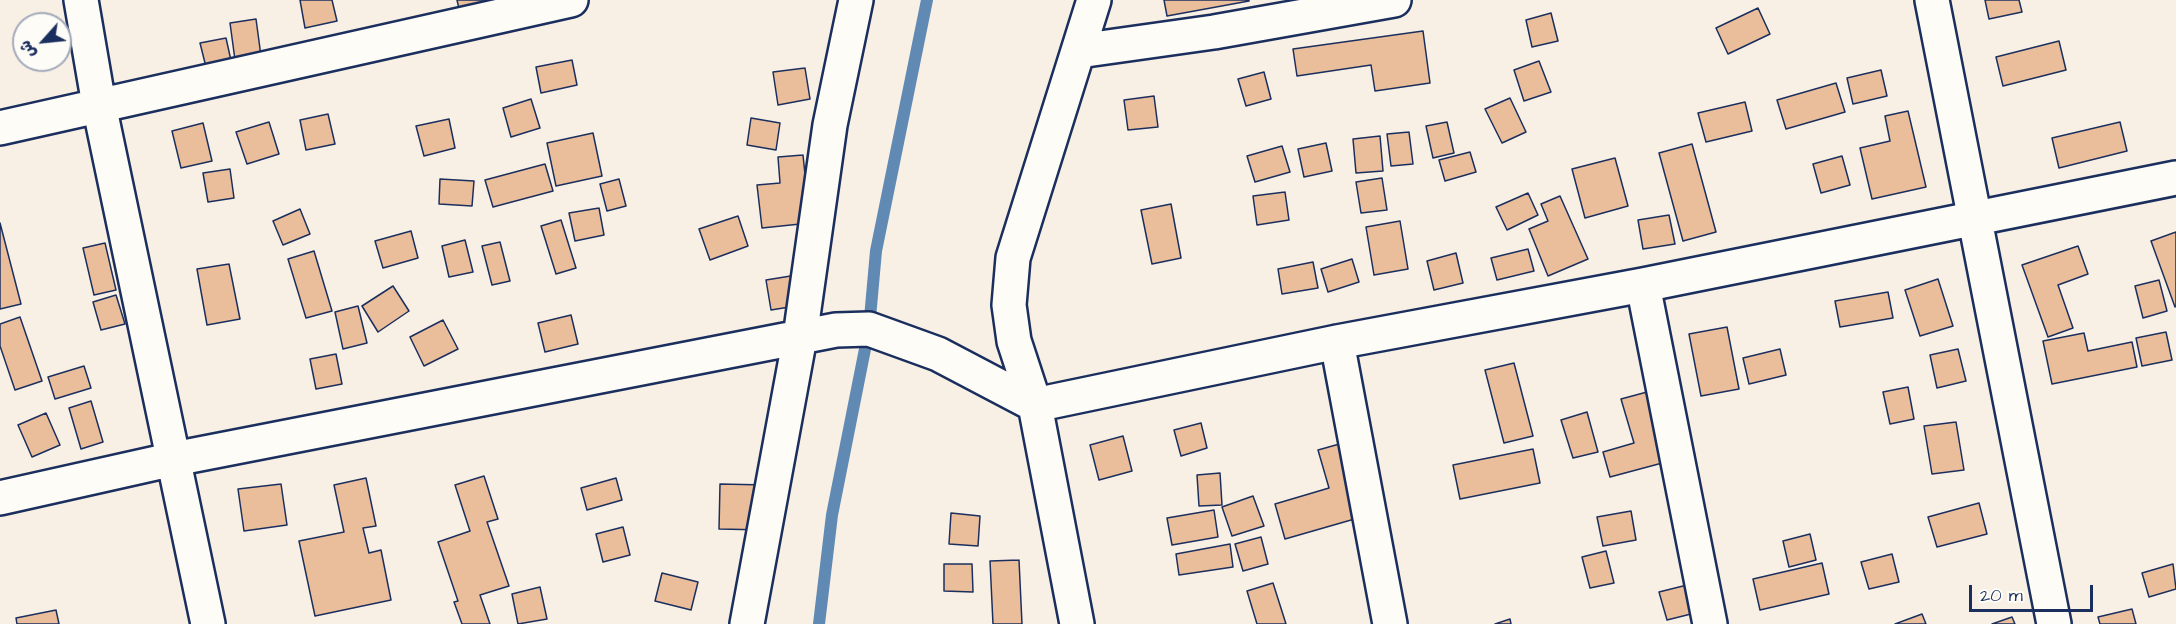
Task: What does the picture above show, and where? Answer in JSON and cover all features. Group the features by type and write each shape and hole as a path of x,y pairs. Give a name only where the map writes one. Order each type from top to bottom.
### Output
{"street":[{"path":"81,0 99,105 208,624"},
{"path":"0,128 571,0"},
{"path":"747,624 800,337 830,125 856,0"},
{"path":"1077,624 1035,405 1014,341 1009,305 1013,258 1094,0"},
{"path":"1079,51 1214,32 1394,0"},
{"path":"1932,0 2054,624"},
{"path":"0,498 174,459 836,330 869,329 938,354 1035,405 1337,342 1642,285 2176,178"},
{"path":"1642,285 1710,624"},
{"path":"1337,342 1390,624"}],"building":[{"path":"300,0 332,0 337,21 305,28"},
{"path":"457,0 509,0 460,13"},
{"path":"1164,0 1249,0 1249,1 1167,16"},
{"path":"1985,0 2019,0 2022,12 1989,19"},
{"path":"1758,8 1770,34 1728,54 1716,28"},
{"path":"1551,13 1558,41 1532,47 1526,20"},
{"path":"256,19 261,56 235,60 230,23"},
{"path":"1423,31 1430,83 1375,91 1371,65 1297,76 1293,49"},
{"path":"226,38 232,65 207,71 200,43"},
{"path":"2059,41 2066,70 2003,86 1996,57"},
{"path":"572,60 577,85 541,93 536,67"},
{"path":"1539,61 1551,92 1524,101 1514,70"},
{"path":"805,68 810,99 778,105 773,72"},
{"path":"1881,70 1887,96 1853,104 1847,78"},
{"path":"1264,72 1271,99 1246,106 1238,79"},
{"path":"1836,83 1845,112 1786,129 1777,100"},
{"path":"1154,96 1158,127 1128,130 1124,100"},
{"path":"1510,98 1526,132 1502,143 1485,109"},
{"path":"531,99 540,128 511,137 503,108"},
{"path":"1745,102 1752,131 1706,142 1698,113"},
{"path":"1908,111 1926,187 1872,199 1860,148 1890,141 1885,116"},
{"path":"328,114 335,144 306,150 300,120"},
{"path":"751,118 780,123 776,150 747,145"},
{"path":"449,119 455,148 424,156 416,126"},
{"path":"269,122 279,154 247,164 236,132"},
{"path":"1447,122 1454,153 1433,158 1426,126"},
{"path":"2120,122 2127,151 2059,168 2052,138"},
{"path":"203,123 212,161 181,168 172,131"},
{"path":"1409,132 1413,164 1391,166 1387,134"},
{"path":"593,133 602,176 556,186 547,143"},
{"path":"1380,136 1383,171 1356,173 1353,139"},
{"path":"1326,143 1332,171 1304,177 1298,149"},
{"path":"1692,144 1716,232 1683,241 1659,153"},
{"path":"1282,146 1290,172 1255,182 1247,156"},
{"path":"1470,152 1476,172 1445,181 1439,160"},
{"path":"803,155 810,223 762,228 757,185 780,183 778,157"},
{"path":"1842,156 1850,185 1821,193 1813,164"},
{"path":"1615,158 1628,206 1585,218 1572,169"},
{"path":"545,164 553,191 493,207 485,180"},
{"path":"230,169 234,198 208,202 203,173"},
{"path":"1382,178 1387,210 1361,213 1356,182"},
{"path":"440,179 474,181 472,206 439,204"},
{"path":"619,179 626,206 607,211 600,184"},
{"path":"1285,192 1289,220 1257,225 1253,196"},
{"path":"1528,193 1538,215 1507,230 1496,207"},
{"path":"1560,196 1588,259 1548,276 1529,229 1548,221 1541,204"},
{"path":"1171,204 1181,258 1152,264 1141,210"},
{"path":"599,208 604,235 575,241 569,213"},
{"path":"300,209 310,234 283,245 273,221"},
{"path":"1669,215 1675,244 1643,249 1638,220"},
{"path":"738,216 748,246 710,260 699,229"},
{"path":"561,220 576,268 556,274 541,226"},
{"path":"1400,221 1408,269 1374,275 1366,227"},
{"path":"0,223 21,304 0,309"},
{"path":"411,231 418,258 383,268 375,241"},
{"path":"2176,232 2176,306 2175,307 2151,241"},
{"path":"465,240 473,272 449,277 442,246"},
{"path":"500,242 510,281 492,285 482,246"},
{"path":"105,243 116,290 94,295 83,248"},
{"path":"2078,246 2088,274 2058,285 2073,328 2048,337 2022,265"},
{"path":"1528,249 1534,271 1497,280 1491,258"},
{"path":"314,251 332,311 306,318 288,259"},
{"path":"1456,253 1463,283 1434,290 1427,261"},
{"path":"1352,259 1359,282 1328,292 1321,269"},
{"path":"1313,262 1318,288 1282,294 1278,269"},
{"path":"229,264 240,319 207,325 197,269"},
{"path":"803,274 808,304 771,310 766,280"},
{"path":"1938,279 1953,326 1920,336 1905,290"},
{"path":"2159,280 2167,311 2143,318 2135,286"},
{"path":"393,286 409,311 378,332 362,306"},
{"path":"1888,292 1893,318 1840,327 1835,301"},
{"path":"116,295 125,324 101,330 93,302"},
{"path":"358,306 367,343 343,349 335,312"},
{"path":"571,315 578,344 545,352 538,323"},
{"path":"20,317 42,381 15,390 0,346 0,324"},
{"path":"443,320 458,349 424,366 410,337"},
{"path":"1727,327 1739,389 1701,396 1689,334"},
{"path":"2166,332 2172,360 2142,366 2136,338"},
{"path":"2084,333 2088,351 2132,342 2137,367 2052,384 2043,341"},
{"path":"1780,349 1786,375 1749,384 1743,358"},
{"path":"1958,349 1966,381 1937,388 1930,355"},
{"path":"336,354 342,384 316,389 310,359"},
{"path":"1514,363 1533,436 1504,443 1485,370"},
{"path":"84,366 91,388 55,399 48,377"},
{"path":"1908,387 1914,419 1890,424 1883,392"},
{"path":"1647,392 1666,462 1610,477 1603,452 1634,443 1621,399"},
{"path":"91,401 103,442 81,449 69,408"},
{"path":"1587,412 1598,452 1573,458 1561,420"},
{"path":"46,413 60,445 32,457 18,425"},
{"path":"1956,422 1964,470 1932,474 1924,426"},
{"path":"1201,423 1207,448 1181,456 1174,430"},
{"path":"1123,436 1132,471 1099,480 1090,445"},
{"path":"1343,443 1365,516 1285,539 1275,504 1329,488 1318,450"},
{"path":"1533,449 1540,483 1460,499 1453,465"},
{"path":"1220,473 1222,505 1199,506 1197,475"},
{"path":"484,476 498,519 487,522 509,586 480,595 490,624 462,624 454,602 458,601 438,542 470,531 455,485"},
{"path":"366,478 376,526 363,528 369,553 381,550 391,600 315,616 299,541 344,532 334,485"},
{"path":"616,478 622,500 587,510 581,488"},
{"path":"281,484 287,525 244,531 238,489"},
{"path":"720,484 766,485 765,530 719,529"},
{"path":"1253,496 1264,526 1232,536 1222,507"},
{"path":"1979,503 1987,534 1937,547 1928,517"},
{"path":"1214,510 1218,537 1172,545 1167,518"},
{"path":"1631,511 1636,540 1603,546 1597,517"},
{"path":"951,513 980,516 978,546 949,544"},
{"path":"623,527 630,555 603,562 596,534"},
{"path":"1810,534 1816,560 1789,567 1783,541"},
{"path":"1261,537 1268,564 1243,571 1235,544"},
{"path":"1230,544 1233,567 1179,575 1176,554"},
{"path":"1606,551 1614,583 1590,588 1582,557"},
{"path":"1892,554 1899,582 1869,589 1861,562"},
{"path":"1019,560 1022,624 993,624 990,561"},
{"path":"1822,563 1829,594 1760,610 1753,579"},
{"path":"944,564 972,564 973,592 944,591"},
{"path":"2173,564 2176,589 2149,597 2142,573"},
{"path":"662,573 698,582 691,610 655,601"},
{"path":"1273,583 1286,624 1257,624 1247,591"},
{"path":"1687,585 1695,613 1667,620 1659,592"},
{"path":"540,587 547,619 518,624 512,594"},
{"path":"2132,609 2136,624 2100,624 2098,617"},
{"path":"56,610 59,624 17,624 16,618"},
{"path":"1922,614 1926,624 1895,624"},
{"path":"2012,617 2015,624 1992,624"},
{"path":"1510,619 1511,624 1495,624"}],"waterway":[{"path":"819,624 832,515 869,329 876,251 927,0"}]}
